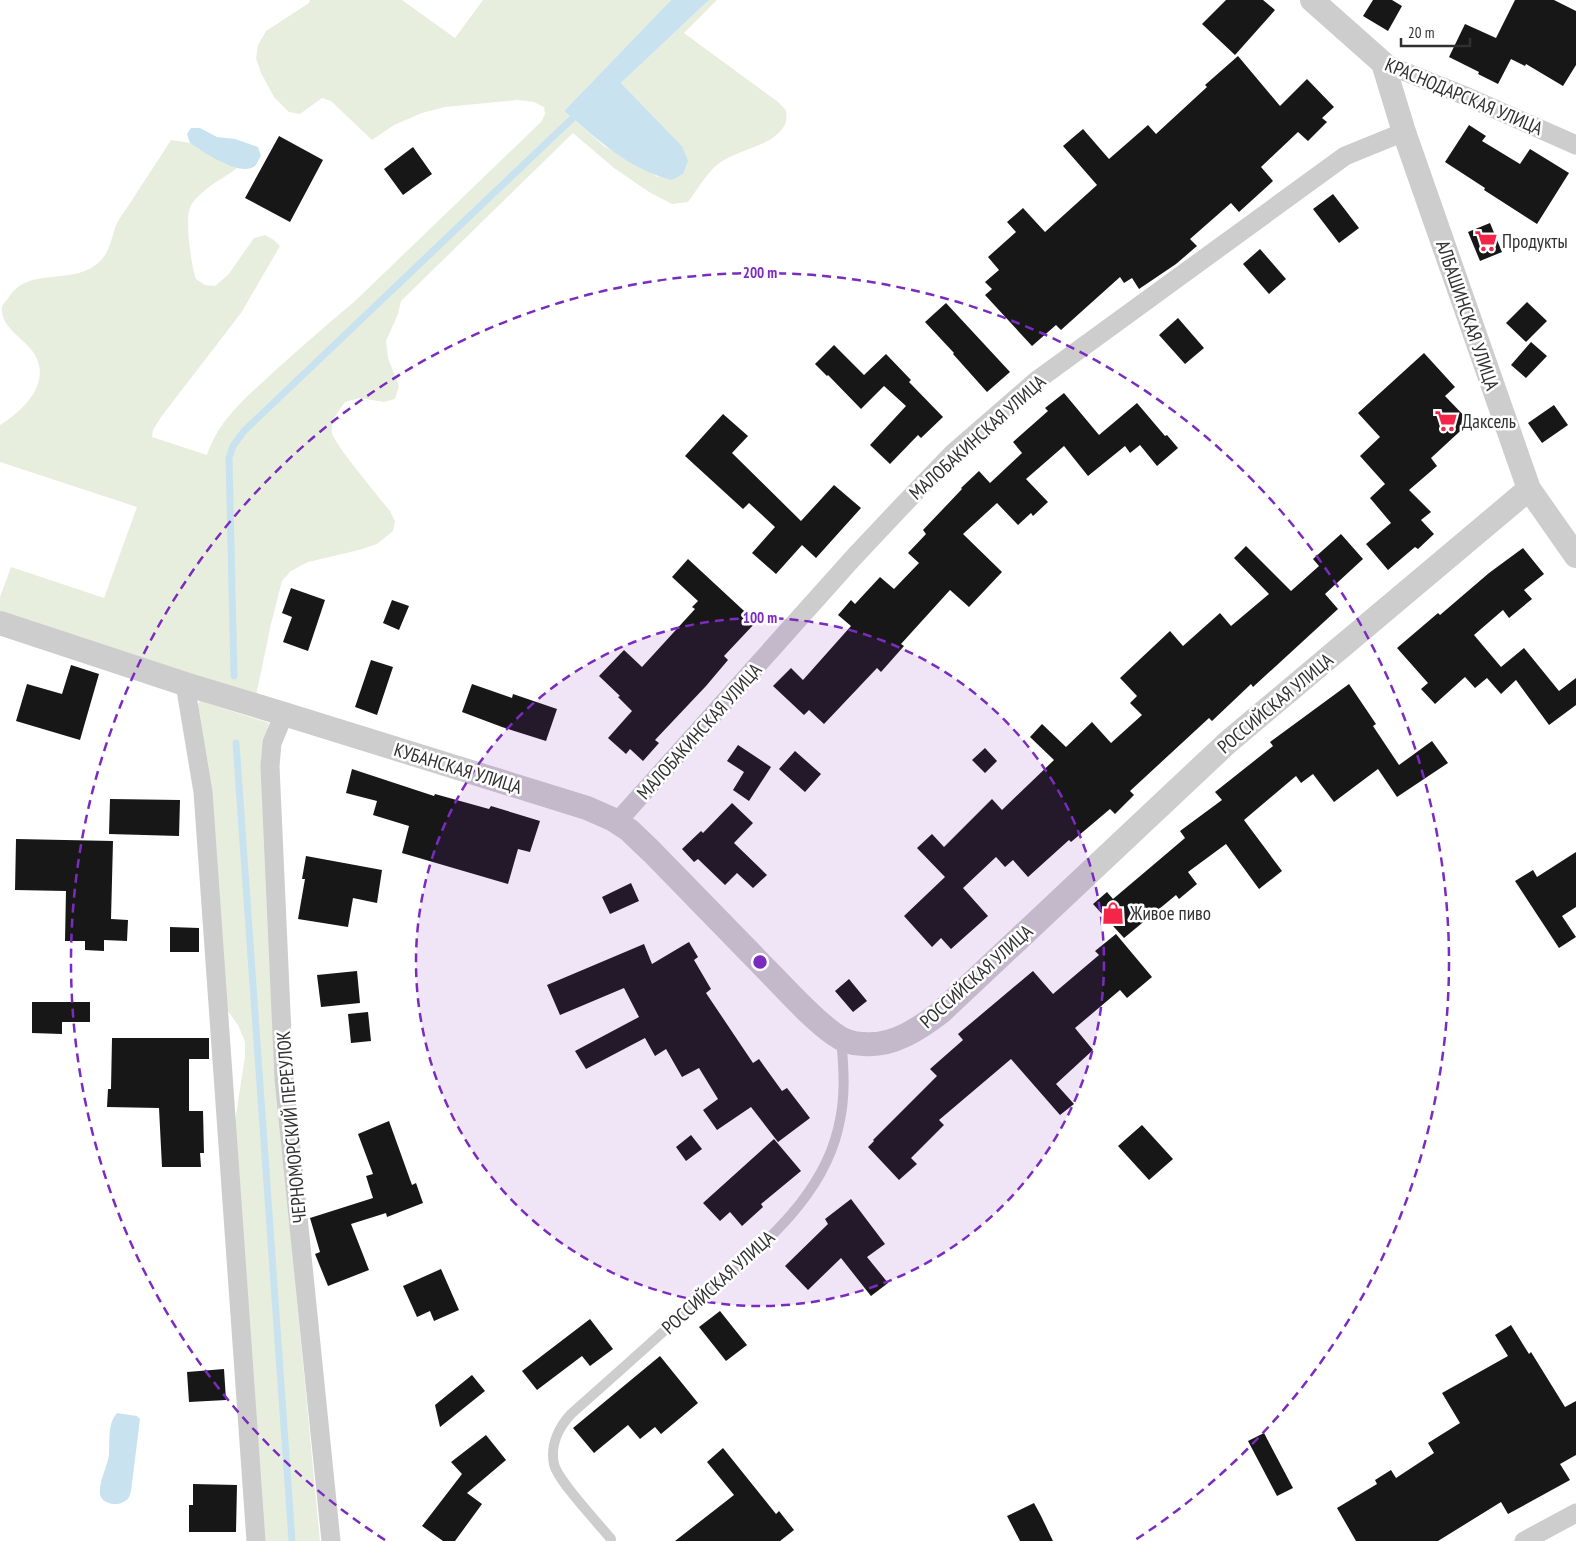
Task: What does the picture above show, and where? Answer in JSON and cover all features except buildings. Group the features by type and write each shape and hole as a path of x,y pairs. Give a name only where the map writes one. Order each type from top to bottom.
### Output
{"street":[{"name":"КРАСНОДАРСКАЯ УЛИЦА","path":"1319,2 1383,63 1463,95 1576,145"},
{"name":"АЛБАШИНСКАЯ УЛИЦА","path":"1383,63 1404,132 1529,489 1576,556"},
{"name":"МАЛОБАКИНСКАЯ УЛИЦА","path":"617,822 854,557 952,454 992,418 1036,381 1345,156 1404,132"},
{"name":"РОССИЙСКАЯ УЛИЦА","path":"841,1038 863,1044 892,1040 921,1027 941,1012 1227,743 1529,489"},
{"name":"КУБАНСКАЯ УЛИЦА","path":"0,623 185,684 587,808 617,822 630,830 802,1006 841,1038"},
{"path":"185,684 203,792 256,1541"},
{"name":"ЧЕРНОМОРСКИЙ ПЕРЕУЛОК","path":"284,714 272,743 270,766 284,1079 331,1541"},
{"path":"1524,1541 1576,1513"}],"lane":[{"name":"РОССИЙСКАЯ УЛИЦА","path":"611,1538 560,1478 554,1464 554,1448 557,1433 571,1414 763,1244 804,1199 819,1175 838,1130 844,1101 841,1038"}],"green space":[{"path":"310,0 402,0 455,38 483,0 671,0 564,111 604,146 658,177 682,146 621,83 709,0 717,0 684,33 778,102 786,110 786,122 774,137 717,165 705,177 688,202 672,204 649,192 614,168 573,133 401,301 398,314 386,341 388,358 399,386 395,399 384,402 360,398 345,402 332,424 332,433 340,448 390,511 395,521 393,531 377,544 308,562 291,571 282,581 256,696 0,614 0,597 11,567 104,598 137,507 0,462 0,425 20,410 28,401 35,391 40,369 36,357 28,346 7,325 2,313 2,307 18,288 28,282 76,274 88,270 98,263 106,254 117,223 171,140 190,143 223,163 237,168 206,189 190,208 188,223 189,243 196,279 205,285 215,286 228,275 254,238 265,235 280,246 241,313 161,417 153,430 152,437 207,455 219,429 247,397 354,302 541,122 545,114 544,107 534,102 517,100 445,107 422,113 394,125 372,140 331,101 322,98 300,114 289,112 274,97 261,73 256,58 258,45 266,31 309,3"},
{"path":"200,701 269,723 261,755 276,1079 320,1541 263,1541 234,1128 245,1056 245,1042 238,1025 224,1006 196,707"}],"water":[{"path":"671,0 709,0 621,83 682,146 688,161 683,174 672,180 641,169 627,161 564,111"},
{"path":"191,128 200,128 217,137 235,139 258,147 261,156 255,166 248,169 240,169 221,162 190,143 187,134"},
{"path":"117,1413 137,1416 140,1419 130,1494 122,1503 110,1504 101,1497 100,1489 109,1455 110,1428"}],"waterway":[{"path":"234,676 229,458 233,446 244,431 579,112"},
{"path":"236,743 292,1541"}],"place":[{"name":"Продукты","path":"1486,241"},
{"name":"Даксель","path":"1446,421"},
{"name":"Живое пиво","path":"1113,913"}]}
